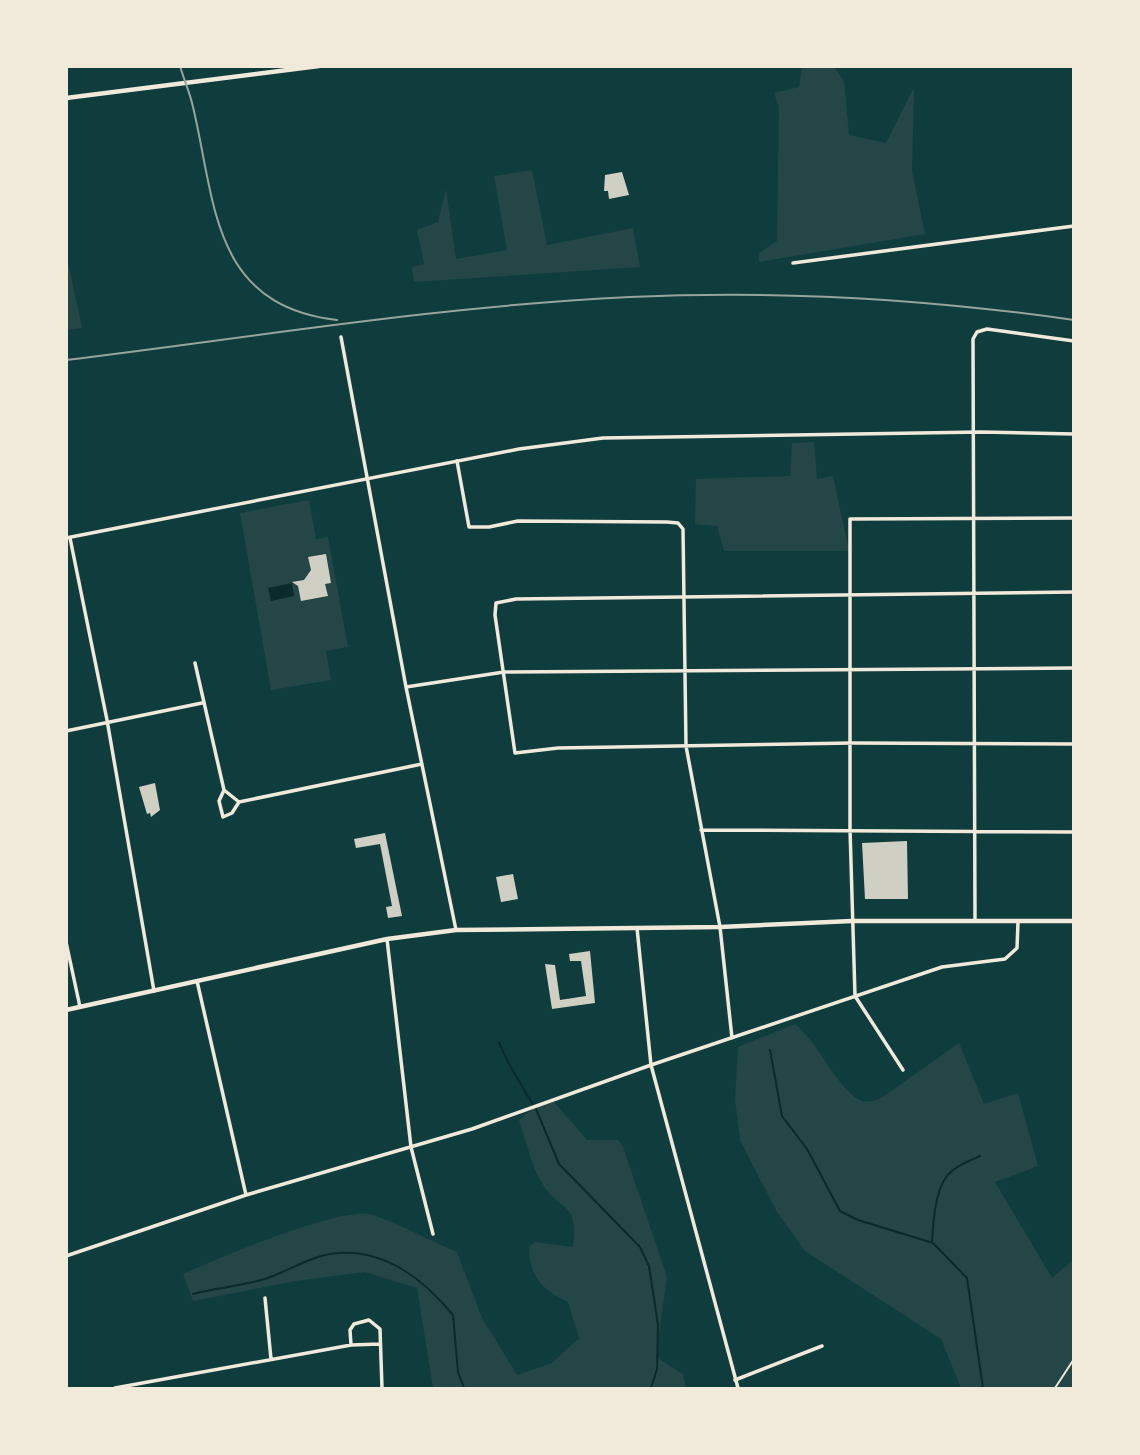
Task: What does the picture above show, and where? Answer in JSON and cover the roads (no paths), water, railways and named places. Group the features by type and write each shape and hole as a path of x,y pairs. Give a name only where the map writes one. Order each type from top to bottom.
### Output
{"main road":[{"path":"66,98 319,66"},
{"path":"66,1010 387,939 456,930 720,927 852,921 1073,921"}],"street":[{"path":"793,263 1073,226"},
{"path":"975,921 971,518 975,432 972,345 977,332 987,329 1073,341"},
{"path":"341,337 406,687 456,930"},
{"path":"154,991 107,720 68,538 554,443 633,436 975,432 1073,435"},
{"path":"457,461 469,527 489,527 518,521 667,522 681,526 684,532 686,746 720,927 732,1038"},
{"path":"903,1070 855,996 850,829 850,519 1073,518"},
{"path":"1073,592 516,599 500,600 495,607 516,753 558,747 973,742 1073,744"},
{"path":"195,663 223,790 219,801 223,817 232,813 239,802 422,764"},
{"path":"406,687 504,673 1073,668"},
{"path":"66,731 107,720 202,703"},
{"path":"223,790 239,802"},
{"path":"700,830 1073,832"},
{"path":"66,1256 246,1195 411,1147 942,967 1011,956 1019,939 1018,922"},
{"path":"637,928 651,1065 738,1388"},
{"path":"387,939 411,1147 433,1234"},
{"path":"66,943 80,1007"},
{"path":"197,981 246,1195"},
{"path":"265,1298 271,1359"},
{"path":"351,1345 350,1330 361,1320 369,1320 380,1329 382,1388"},
{"path":"114,1388 351,1345 380,1344"},
{"path":"735,1380 822,1346"}],"waterway":[{"path":"499,1042 514,1074 533,1104"},
{"path":"770,1050 782,1116 807,1149 840,1211 858,1220 933,1243 967,1278 983,1388"},
{"path":"536,1109 559,1164 640,1247 649,1266 658,1325 657,1369 651,1388"},
{"path":"932,1242 935,1208 943,1182 954,1169 980,1156"},
{"path":"193,1294 264,1279 330,1254 356,1253 389,1262 417,1279 453,1315 458,1372 464,1388"}],"railway":[{"path":"180,66 192,102 215,213 226,244 242,271 265,294 296,310 337,320"},
{"path":"66,360 489,307 630,297 741,295 852,298 1074,320"}]}
